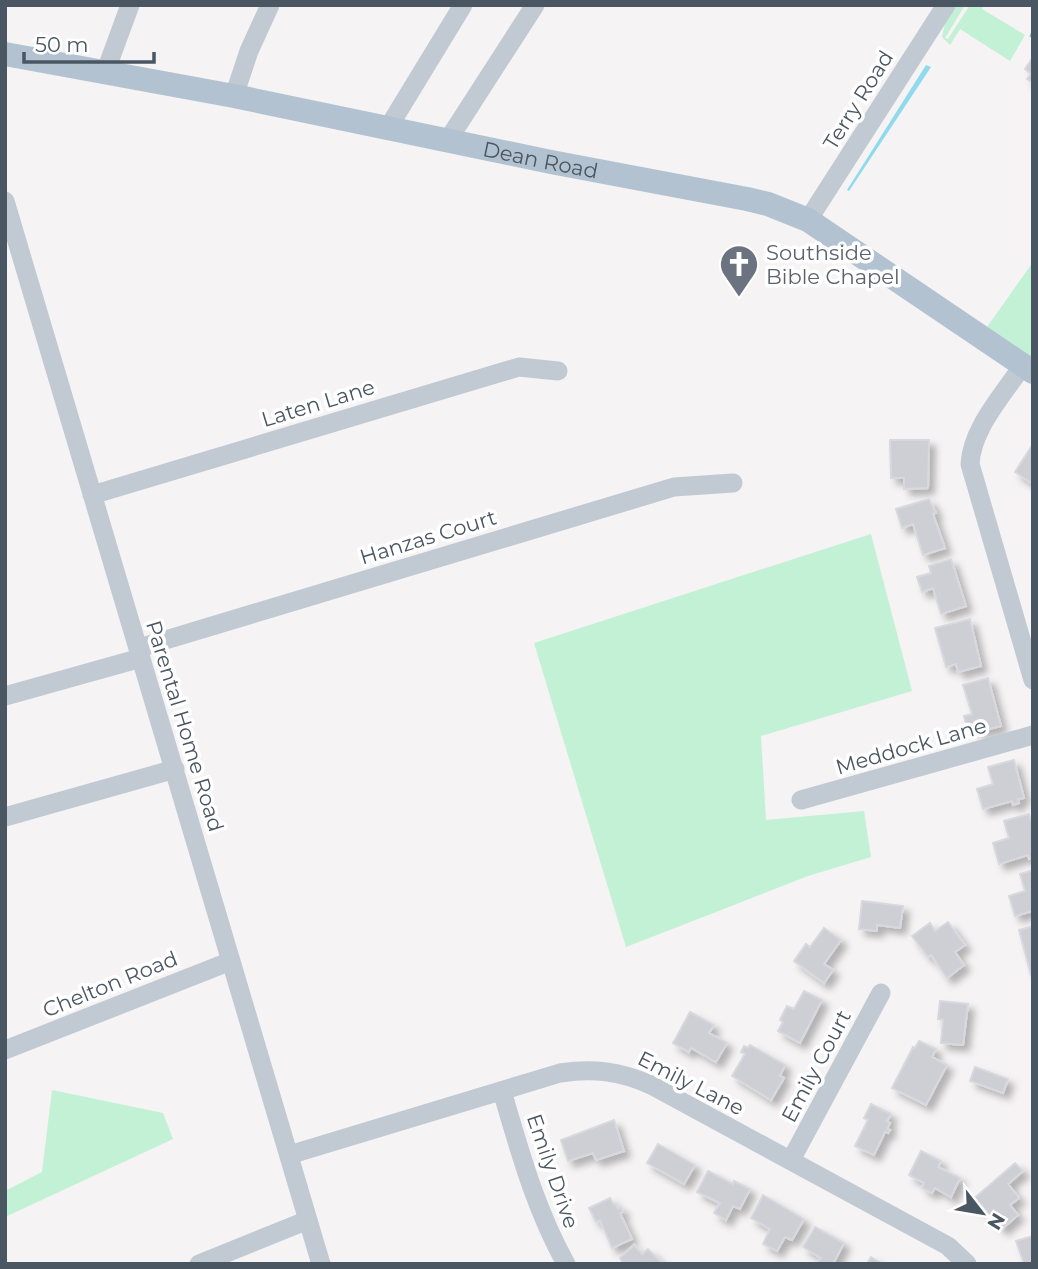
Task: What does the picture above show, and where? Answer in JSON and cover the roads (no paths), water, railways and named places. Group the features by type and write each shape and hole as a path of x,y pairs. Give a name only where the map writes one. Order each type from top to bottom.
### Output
{"main road":[{"name":"Dean Road","path":"5,54 234,96 768,204 808,220 1028,368"}],"street":[{"path":"105,73 130,5"},
{"path":"234,96 249,51 270,5"},
{"path":"388,128 463,5"},
{"path":"448,140 534,5"},
{"name":"Terry Road","path":"808,220 946,5"},
{"name":"Parental Home Road","path":"5,201 321,1264"},
{"name":"Laten Lane","path":"92,495 519,367 558,371"},
{"path":"1028,368 976,435 970,464 1033,680"},
{"name":"Hanzas Court","path":"5,696 674,487 733,483"},
{"name":"Meddock Lane","path":"801,800 1033,735"},
{"path":"5,817 175,769"},
{"name":"Chelton Road","path":"5,1050 231,961"},
{"name":"Emily Court","path":"790,1160 881,993"},
{"name":"Emily Lane","path":"289,1155 570,1071 600,1070 620,1073 651,1085 948,1246 967,1264"},
{"name":"Emily Drive","path":"502,1091 533,1197 566,1264"},
{"path":"199,1264 308,1220"}],"water":[{"path":"926,65 931,67 849,191 847,190"}],"place":[{"name":"Southside Bible Chapel","path":"739,298"}]}
